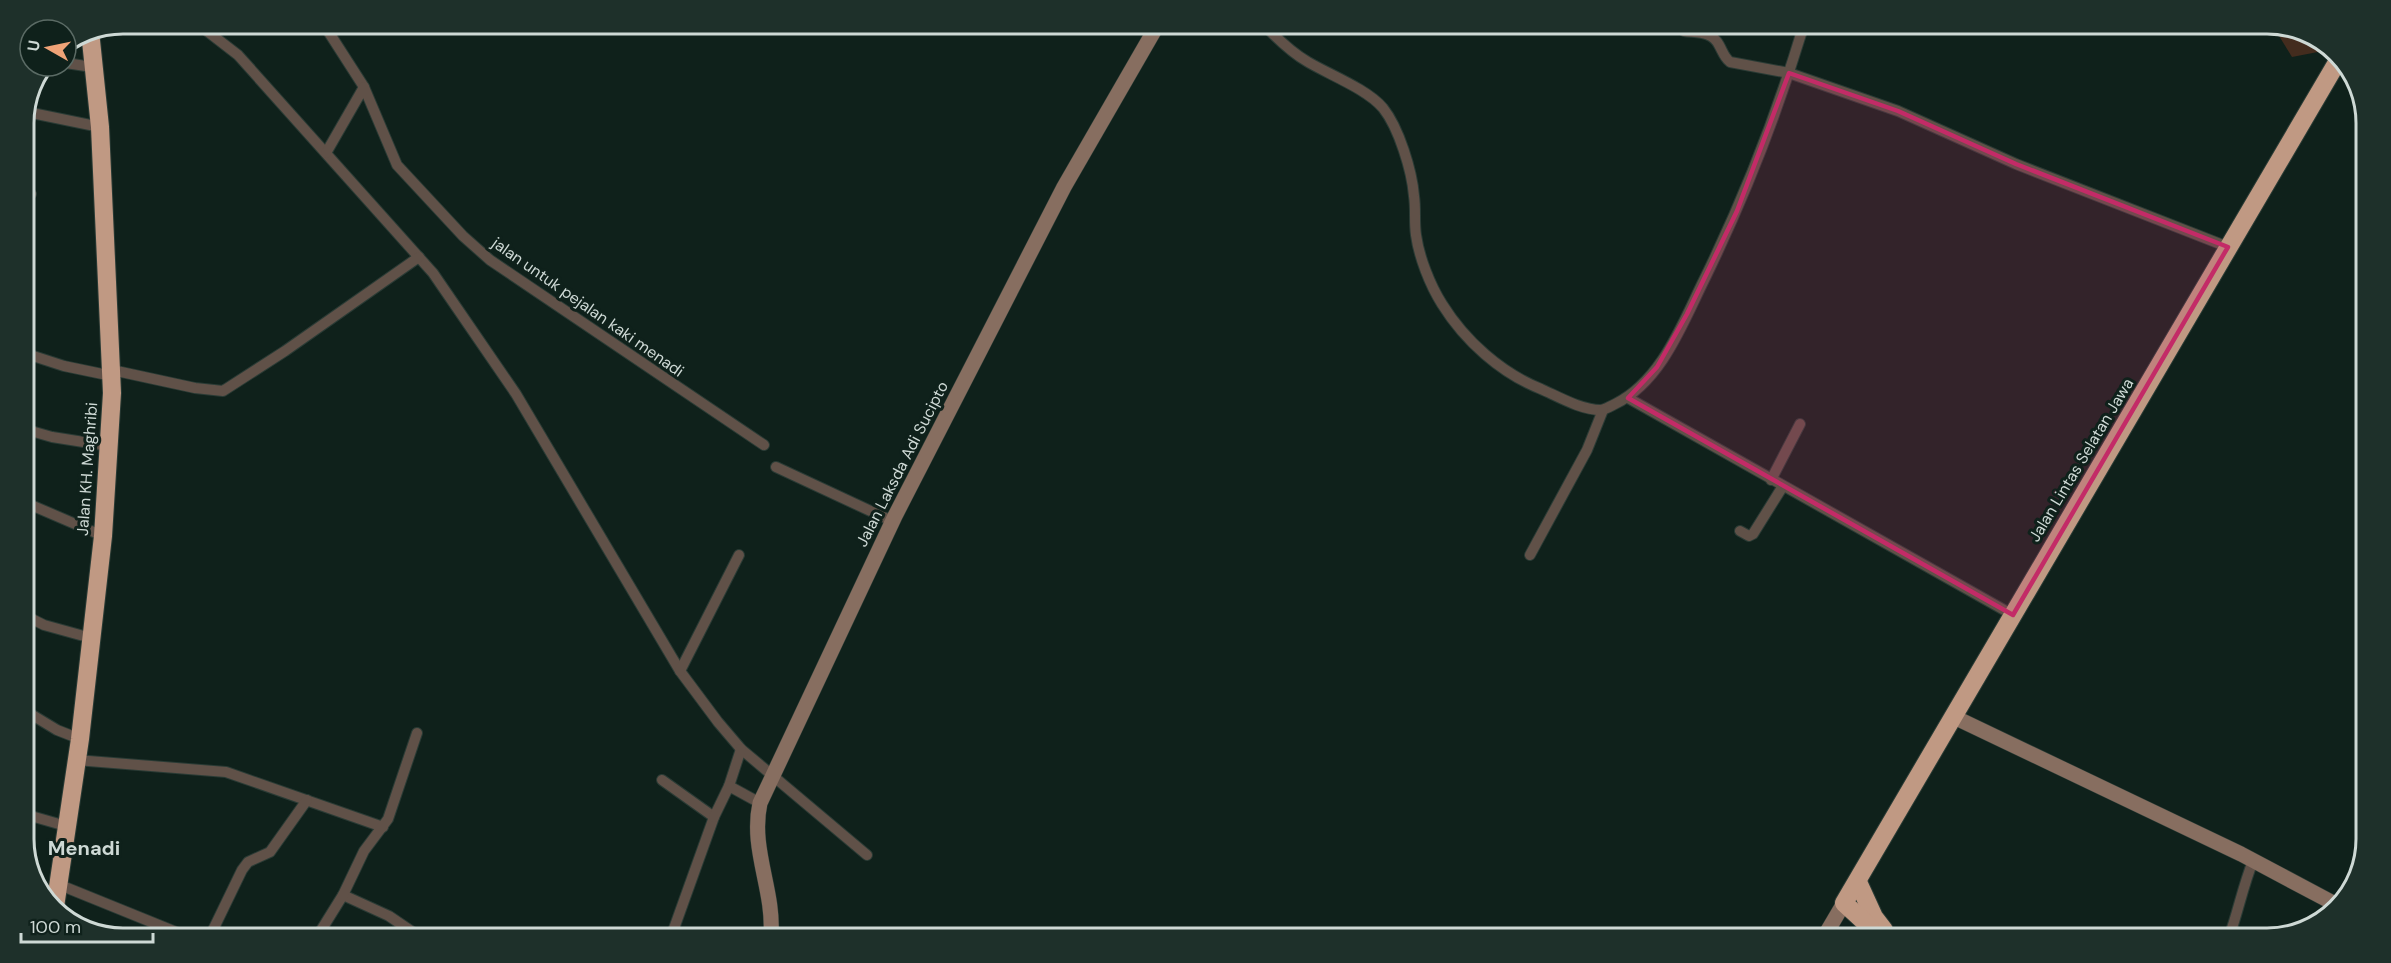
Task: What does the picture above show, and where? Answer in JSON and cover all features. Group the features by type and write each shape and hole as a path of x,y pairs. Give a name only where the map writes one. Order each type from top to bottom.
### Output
{"highway":[{"name":"Jalan KH. Maghribi","path":"57,898 80,739 103,536 112,373 100,127 91,41"},
{"name":"Jalan Lintas Selatan Jawa","path":"1844,903 2335,66"},
{"path":"1858,882 1874,917 1882,928"},
{"path":"1844,903 1871,928"}],"street":[{"path":"210,34 238,55 433,273 516,394 680,671 718,722 741,749 867,855"},
{"name":"jalan untuk pejalan kaki menadi","path":"329,34 364,87 397,165 463,236 490,260 764,445"},
{"name":"Jalan Laksda Adi Sucipto","path":"771,928 769,900 756,832 760,803 892,521 1064,187 1153,34"},
{"path":"1272,34 1305,61 1372,98 1387,114 1398,134 1414,193 1416,237 1424,264 1442,303 1466,334 1495,363 1519,380 1579,405 1603,410 1628,398 1657,367 1692,304 1737,212 1767,139 1801,34"},
{"path":"1708,34 1714,37 1724,57 1730,62 1789,73 1898,111 2016,164 2228,247"},
{"path":"78,65 92,67"},
{"path":"326,153 364,87"},
{"path":"35,114 100,127"},
{"path":"34,356 64,366 223,391 285,351 419,257"},
{"path":"1628,398 2013,615"},
{"path":"1530,555 1587,450 1603,410"},
{"path":"1771,480 1800,424"},
{"path":"34,432 109,446"},
{"path":"776,467 892,521"},
{"path":"1740,531 1749,536 1753,534 1783,486"},
{"path":"35,507 103,536"},
{"path":"680,671 739,555"},
{"path":"35,620 91,638"},
{"path":"35,717 57,730 80,739"},
{"path":"1954,717 2253,861 2327,905"},
{"path":"323,928 344,895 364,851 383,827 396,797 417,733"},
{"path":"674,928 741,749"},
{"path":"76,760 216,771 383,827"},
{"path":"663,780 714,817"},
{"path":"729,786 760,803"},
{"path":"214,928 242,870 248,862 270,852 307,800"},
{"path":"35,817 66,826"},
{"path":"2233,928 2242,888 2253,861"},
{"path":"60,885 151,927"},
{"path":"344,895 389,916 407,928"},
{"path":"1830,928 1844,903"}],"highlighted area":[{"path":"1789,73 1898,111 2016,164 2228,247 2013,615 1628,398 1657,367 1687,314 1737,211"}],"shaded area":[{"path":"2278,35 2296,39 2320,52 2292,57"}],"district":[{"name":"Menadi","path":"84,848"}]}
